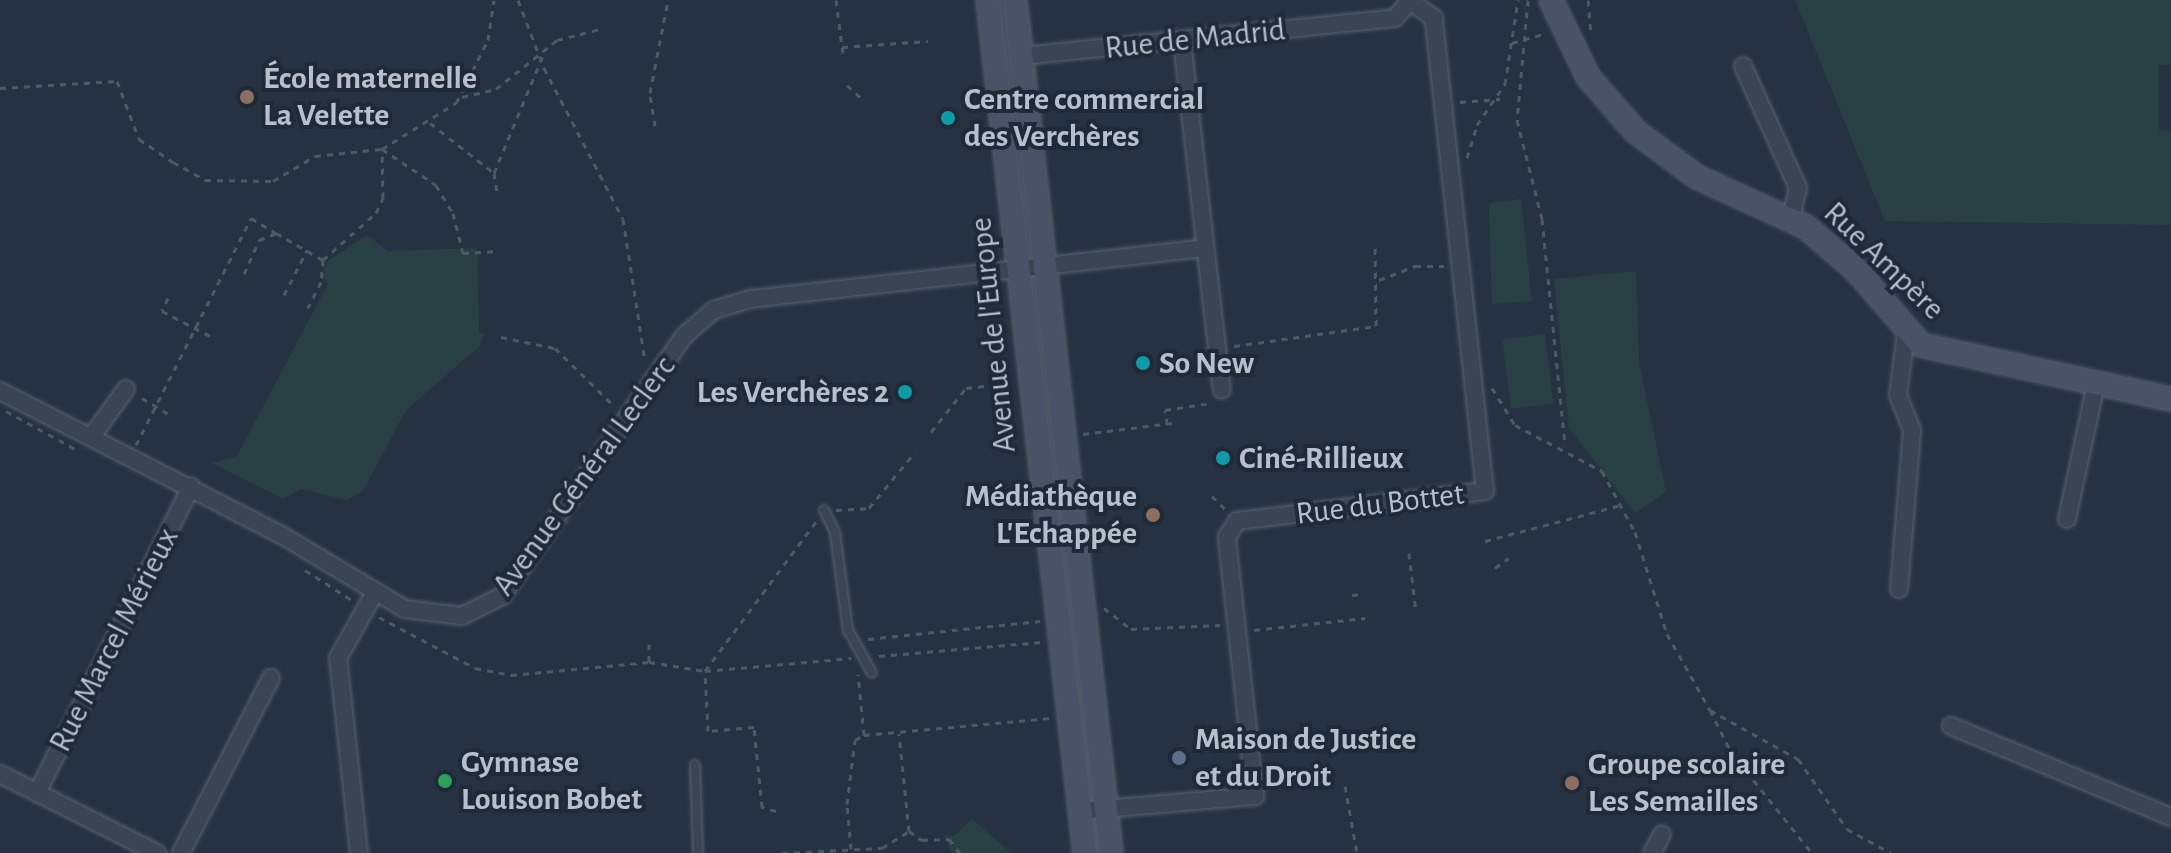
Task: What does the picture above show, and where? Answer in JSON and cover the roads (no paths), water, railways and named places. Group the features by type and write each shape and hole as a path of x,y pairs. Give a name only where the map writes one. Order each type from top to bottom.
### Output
{"street":[{"name":"Avenue de l'Europe","path":"988,0 1085,853"},
{"name":"Avenue de l'Europe","path":"1015,0 1111,853"},
{"name":"Rue Ampère","path":"1551,0 1561,30 1608,106 1660,154 1791,219 1856,270 1906,333 1930,348 2171,399"},
{"name":"Rue de Madrid","path":"1022,56 1395,18 1408,1"},
{"name":"Rue du Bottet","path":"1107,809 1255,796 1227,537 1237,521 1485,491 1434,18 1408,1"},
{"path":"1182,41 1221,396"},
{"path":"1743,66 1798,188 1791,219"},
{"name":"Avenue Général Leclerc","path":"6,396 191,487 375,592 444,618 491,605 697,323 734,302 1017,266 1205,248"},
{"path":"1899,589 1912,430 1898,395 1906,333"},
{"path":"2067,519 2096,384"},
{"path":"92,436 126,389"},
{"name":"Rue Marcel Mérieux","path":"37,793 191,487"},
{"path":"359,853 338,658 375,592"},
{"path":"181,853 271,678"},
{"path":"1951,726 2171,817"},
{"path":"0,774 157,853"},
{"path":"1080,811 1107,809"},
{"path":"1652,853 1662,834"}],"lane":[{"path":"824,510 855,640 867,657 872,673"},
{"path":"695,765 698,853"}],"place":[{"name":"École maternelle La Velette","path":"247,97"},
{"name":"Centre commercial des Verchères","path":"948,118"},
{"name":"So New","path":"1143,363"},
{"name":"Les Verchères 2","path":"905,392"},
{"name":"Ciné-Rillieux","path":"1223,458"},
{"name":"Médiathèque L'Echappée","path":"1153,515"},
{"name":"Maison de Justice et du Droit","path":"1179,758"},
{"name":"Gymnase Louison Bobet","path":"445,781"},
{"name":"Groupe scolaire Les Semailles","path":"1572,783"}]}
